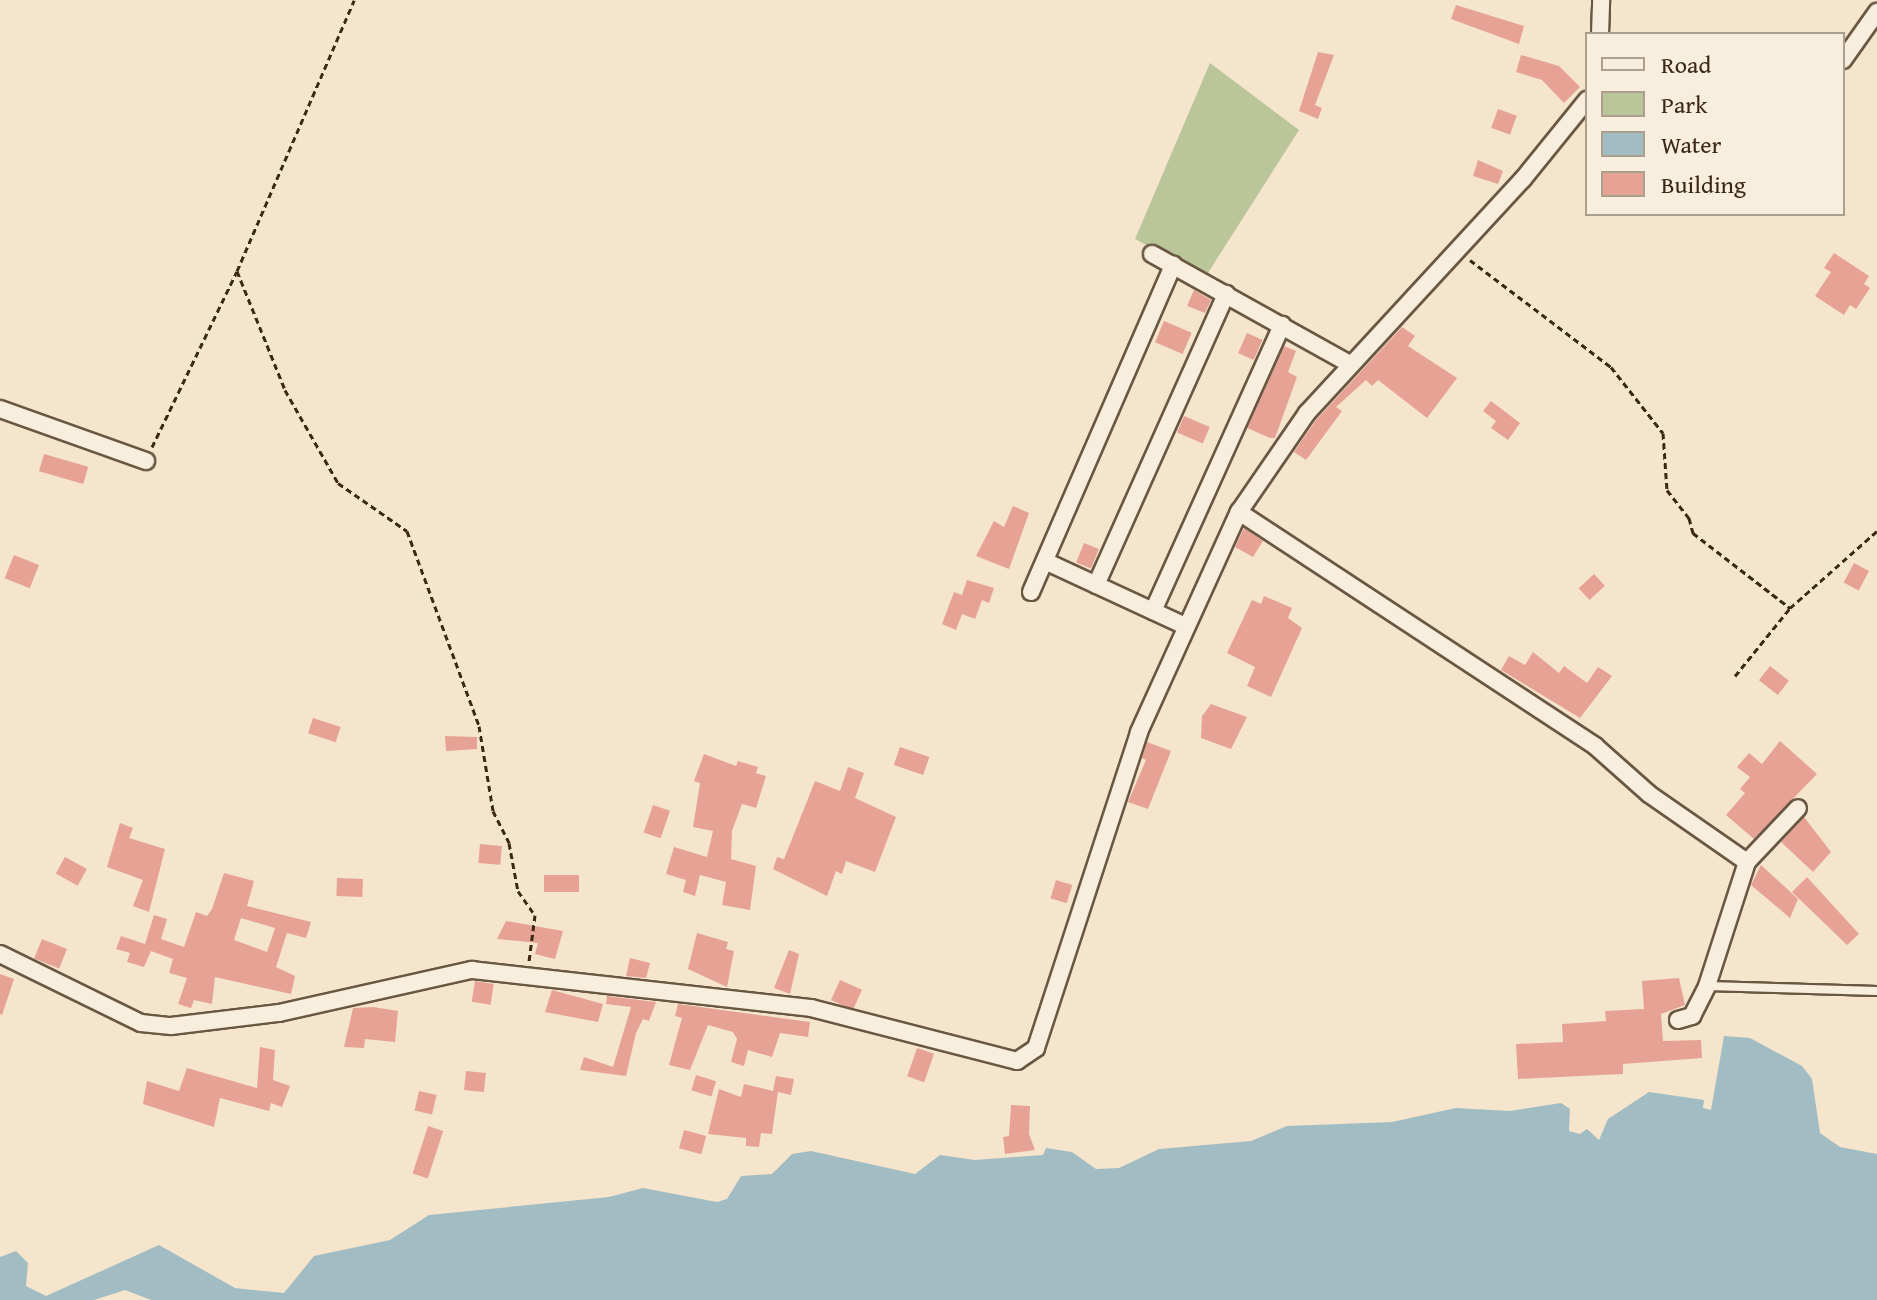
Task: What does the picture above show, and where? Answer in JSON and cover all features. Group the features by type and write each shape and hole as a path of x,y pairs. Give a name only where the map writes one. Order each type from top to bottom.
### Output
{"street":[{"path":"1600,32 1601,0"},
{"path":"1845,57 1877,12"},
{"path":"0,954 116,1015 171,1026 279,1013 472,970 528,973 811,1008 1017,1061 1036,1048 1139,732 1183,625 1239,512 1307,413 1458,249 1585,104"},
{"path":"1152,254 1350,364"},
{"path":"1031,592 1173,265"},
{"path":"1096,585 1226,294"},
{"path":"1153,611 1282,325"},
{"path":"0,409 146,461"},
{"path":"1239,512 1595,746 1649,794 1747,862"},
{"path":"1045,561 1183,625"},
{"path":"1678,1020 1692,1016 1707,986 1747,862 1798,808"}],"lane":[{"path":"1707,986 1877,991"}],"path":[{"path":"146,461 237,271 354,0"},
{"path":"1458,249 1509,295 1611,367 1663,433 1667,490 1689,518 1693,533 1790,608"},
{"path":"237,271 285,390 338,483 407,531 479,726 493,811 509,843 518,891 535,915 528,973"},
{"path":"1735,676 1790,608 1877,531"}],"green space":[{"path":"1210,63 1299,130 1206,276 1135,239"}],"water":[{"path":"1724,1036 1750,1038 1802,1066 1812,1079 1820,1133 1840,1147 1877,1154 1877,1300 151,1300 125,1290 94,1300 0,1300 0,1257 16,1251 28,1263 26,1286 46,1296 159,1245 235,1288 284,1293 314,1256 390,1240 429,1215 609,1197 643,1188 717,1202 727,1199 741,1176 772,1174 792,1154 811,1151 915,1174 940,1155 975,1160 1043,1155 1046,1148 1072,1152 1096,1169 1119,1168 1159,1149 1251,1141 1287,1126 1392,1122 1456,1108 1510,1111 1561,1103 1570,1109 1569,1131 1580,1134 1587,1129 1599,1140 1608,1119 1649,1092 1704,1100 1703,1108 1711,1110"}],"building":[{"path":"1456,5 1524,26 1519,44 1451,19"},
{"path":"1318,52 1334,55 1315,105 1322,108 1318,119 1299,111"},
{"path":"1521,55 1559,66 1580,87 1564,103 1542,80 1516,72"},
{"path":"1498,109 1517,116 1510,135 1491,128"},
{"path":"1478,160 1503,171 1498,184 1473,176"},
{"path":"1834,253 1869,276 1864,284 1870,288 1856,309 1850,305 1844,315 1815,296 1831,272 1824,268"},
{"path":"1194,290 1211,300 1205,313 1187,306"},
{"path":"1164,321 1192,333 1183,354 1155,342"},
{"path":"1402,327 1415,336 1408,346 1457,378 1427,418 1378,380 1372,386 1366,380 1336,407 1342,411 1306,460 1294,452 1316,420"},
{"path":"1247,333 1263,340 1254,360 1238,353"},
{"path":"1284,346 1296,351 1288,372 1297,377 1275,438 1270,438 1247,428"},
{"path":"1491,401 1520,423 1508,440 1491,428 1496,421 1483,411"},
{"path":"1184,416 1210,427 1203,444 1177,433"},
{"path":"44,454 88,467 83,484 39,471"},
{"path":"1013,506 1029,513 1009,569 976,556 994,521 1004,527"},
{"path":"1244,528 1263,541 1253,557 1235,547"},
{"path":"1084,543 1099,549 1091,568 1076,562"},
{"path":"14,555 39,565 30,588 5,578"},
{"path":"1854,563 1869,571 1859,590 1844,582"},
{"path":"1594,574 1605,586 1590,600 1579,588"},
{"path":"967,580 994,588 989,603 982,600 975,619 962,614 956,630 942,624 954,592 962,595"},
{"path":"1264,596 1292,608 1288,618 1302,628 1271,697 1247,686 1255,667 1227,653 1252,600 1261,604"},
{"path":"1533,652 1559,673 1564,666 1587,683 1598,667 1612,676 1580,718 1501,670 1509,656 1525,665"},
{"path":"1770,666 1789,681 1778,695 1759,680"},
{"path":"1211,704 1247,717 1231,749 1201,738 1202,716"},
{"path":"313,718 341,727 336,742 308,733"},
{"path":"445,736 477,737 477,749 446,751"},
{"path":"1780,741 1817,774 1754,839 1726,815 1745,793 1740,789 1750,777 1737,767 1749,753 1762,764"},
{"path":"1147,742 1171,751 1148,809 1128,802 1146,760 1142,758"},
{"path":"900,747 929,757 923,775 894,765"},
{"path":"704,754 736,766 738,761 758,767 756,773 766,776 756,808 742,804 732,831 731,859 756,866 750,910 722,905 726,882 700,875 695,896 683,892 686,880 666,874 674,847 707,857 713,831 693,827 700,783 694,781"},
{"path":"848,767 864,773 855,798 896,817 875,872 846,861 842,874 836,871 827,896 773,869 777,857 784,859 815,781 840,791"},
{"path":"653,805 670,811 661,838 644,832"},
{"path":"1804,817 1831,852 1813,872 1781,842"},
{"path":"120,823 133,828 129,838 165,849 149,912 133,906 143,880 107,867"},
{"path":"480,844 502,846 500,865 478,863"},
{"path":"65,857 87,869 78,886 56,874"},
{"path":"1761,865 1798,899 1790,918 1751,885"},
{"path":"224,873 254,881 247,906 311,922 306,938 287,933 276,967 295,976 291,994 215,977 212,1004 194,1000 191,1008 178,1004 187,978 169,973 173,959 151,951 144,967 127,962 130,953 116,949 121,936 145,944 154,915 167,919 161,939 184,947 196,912 207,916","holes":["241,918 275,928 267,952 234,940"]},
{"path":"544,875 579,875 579,892 544,892"},
{"path":"1807,877 1859,934 1847,945 1792,892"},
{"path":"337,878 363,879 362,897 336,896"},
{"path":"1056,880 1072,885 1067,903 1050,898"},
{"path":"506,921 563,931 555,959 535,954 538,943 497,939"},
{"path":"697,933 728,942 726,949 734,951 727,987 688,969"},
{"path":"42,939 67,949 59,969 34,958"},
{"path":"789,950 799,954 790,994 774,988"},
{"path":"630,958 650,963 646,978 626,976"},
{"path":"0,974 14,979 2,1015 0,1014"},
{"path":"1679,978 1685,1005 1661,1014 1663,1041 1701,1040 1702,1058 1623,1064 1623,1074 1518,1079 1516,1044 1563,1042 1562,1024 1606,1021 1605,1011 1644,1009 1642,981"},
{"path":"840,980 862,990 853,1010 831,1000"},
{"path":"475,981 494,984 490,1005 472,1002"},
{"path":"552,990 603,1004 598,1022 545,1012"},
{"path":"607,996 656,1002 649,1021 643,1019 636,1033 626,1076 580,1070 584,1057 613,1067 631,1007 606,1004"},
{"path":"678,1004 810,1022 808,1037 780,1033 772,1057 748,1050 744,1066 731,1062 737,1039 733,1032 708,1025 690,1070 669,1065 682,1018 675,1016"},
{"path":"353,1008 398,1011 395,1042 365,1039 364,1048 344,1047"},
{"path":"260,1047 275,1050 273,1080 290,1086 282,1107 271,1103 269,1111 220,1098 214,1127 143,1104 147,1081 179,1091 187,1068 257,1088"},
{"path":"917,1048 934,1054 924,1082 907,1076"},
{"path":"466,1071 486,1073 484,1092 464,1090"},
{"path":"696,1075 716,1081 711,1096 691,1090"},
{"path":"776,1076 794,1079 791,1095 778,1092 772,1134 761,1133 759,1147 746,1146 746,1138 708,1134 719,1089 741,1097 744,1084 773,1091"},
{"path":"419,1091 437,1095 432,1115 415,1110"},
{"path":"1011,1105 1030,1106 1029,1134 1035,1150 1005,1154 1003,1137 1009,1136"},
{"path":"428,1126 443,1131 428,1178 413,1174"},
{"path":"684,1130 706,1136 701,1154 679,1148"}]}
